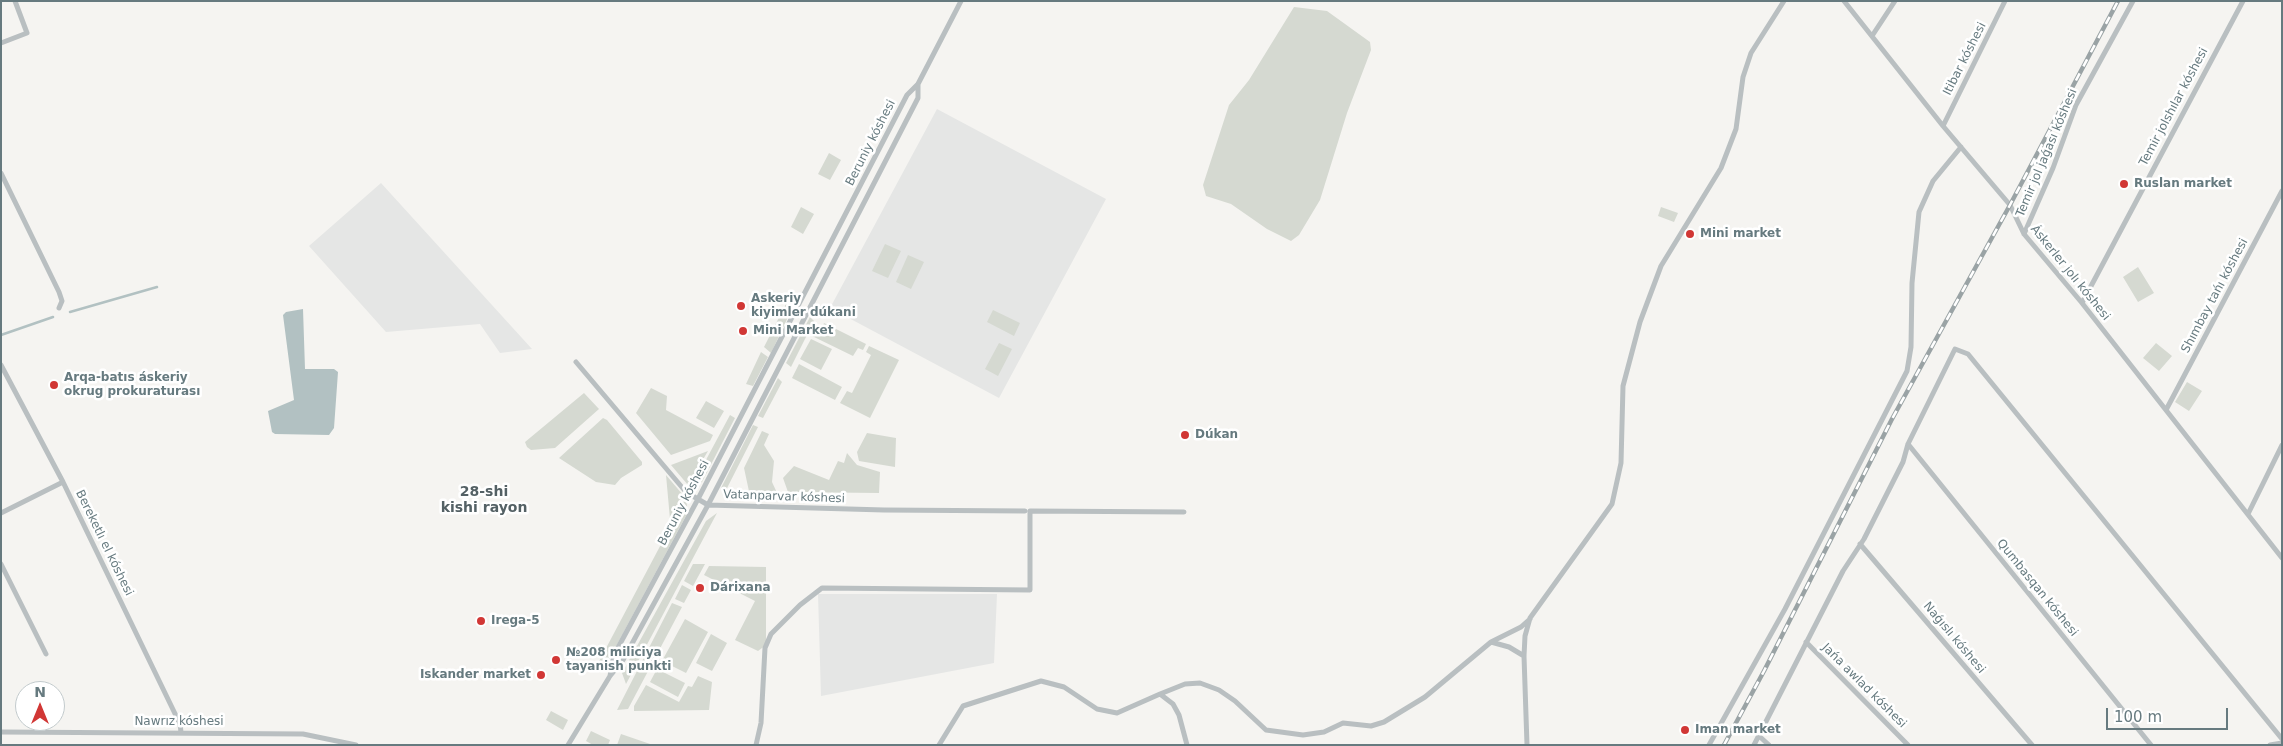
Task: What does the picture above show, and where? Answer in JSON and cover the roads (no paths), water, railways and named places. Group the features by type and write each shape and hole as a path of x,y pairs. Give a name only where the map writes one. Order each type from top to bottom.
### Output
{"street":[{"path":"1,43 27,33 15,1"},
{"path":"918,84 961,1"},
{"path":"939,745 963,706 1041,681 1064,687 1097,709 1117,714 1185,684 1200,683 1219,690 1266,730 1303,735 1324,732 1343,723 1370,726 1384,722 1425,697 1491,642 1521,627 1530,618 1612,504 1620,463 1623,386 1640,322 1661,266 1721,168 1736,129 1743,77 1751,53 1784,1"},
{"name":"Áskerler jolı kóshesi","path":"1844,1 1943,126 2010,205 2024,234 2082,303 2282,558"},
{"path":"1872,36 1896,1"},
{"name":"Itibar kóshesi","path":"1943,126 2005,1"},
{"name":"Temir jol jaǵası kóshesi","path":"2024,234 2053,168 2076,105 2133,1"},
{"name":"Temir jolshılar kóshesi","path":"2082,303 2243,1"},
{"name":"Beruniy kóshesi","path":"610,676 614,655 698,499 907,95 918,84"},
{"name":"Beruniy kóshesi","path":"610,676 623,660 708,504 918,98 918,84"},
{"path":"1710,745 1785,609 1907,371 1911,347 1912,283 1919,212 1933,181 1961,147"},
{"path":"1,174 59,292 62,301 59,308"},
{"name":"Shımbay tańı kóshesi","path":"2166,410 2282,191"},
{"path":"848,210 858,215"},
{"path":"1754,745 1806,642 1903,462 1908,444 1955,349 1968,354 2282,741 2270,745"},
{"name":"Vatanparvar kóshesi","path":"576,362 686,492 708,504 884,510 1184,512"},
{"name":"Bereketlı el kóshesi","path":"1,366 63,482 180,724 181,732"},
{"name":"Qumbasqan kóshesi","path":"1908,444 2151,745"},
{"path":"2248,514 2282,446"},
{"path":"1,513 63,482"},
{"path":"756,745 761,723 765,648 770,634 800,605 822,588 1030,590 1027,511"},
{"name":"Naǵıslı kóshesi","path":"1860,544 2032,745"},
{"path":"1,564 46,654"},
{"path":"1527,745 1524,656 1525,636 1530,618"},
{"path":"1491,642 1509,647 1524,656"},
{"name":"Jańa awlad kóshesi","path":"1806,642 1908,745"},
{"path":"568,745 610,676"},
{"path":"1160,694 1173,704 1179,715 1187,745"},
{"name":"Nawrız kóshesi","path":"1,732 303,734 356,745"},
{"path":"1759,736 1769,745"}],"waterway":[{"path":"70,312 157,287"},
{"path":"1,335 53,317"}],"railway":[{"path":"1724,745 1764,671 1892,419 2010,205 2118,1"}],"place":[{"name":"Ruslan market","path":"2124,184"},
{"name":"Mini market","path":"1690,234"},
{"name":"Askeriy kiyimler dúkani","path":"741,306"},
{"name":"Mini Market","path":"743,331"},
{"name":"Arqa-batıs áskeriy okrug prokuraturası","path":"54,385"},
{"name":"Dúkan","path":"1185,435"},
{"name":"Dárixana","path":"700,588"},
{"name":"Irega-5","path":"481,621"},
{"name":"№208 miliciya tayanish punkti","path":"556,660"},
{"name":"Iskander market","path":"541,675"},
{"name":"Iman market","path":"1685,730"}],"district":[{"name":"28-shi kishi rayon","path":"484,500"}]}
